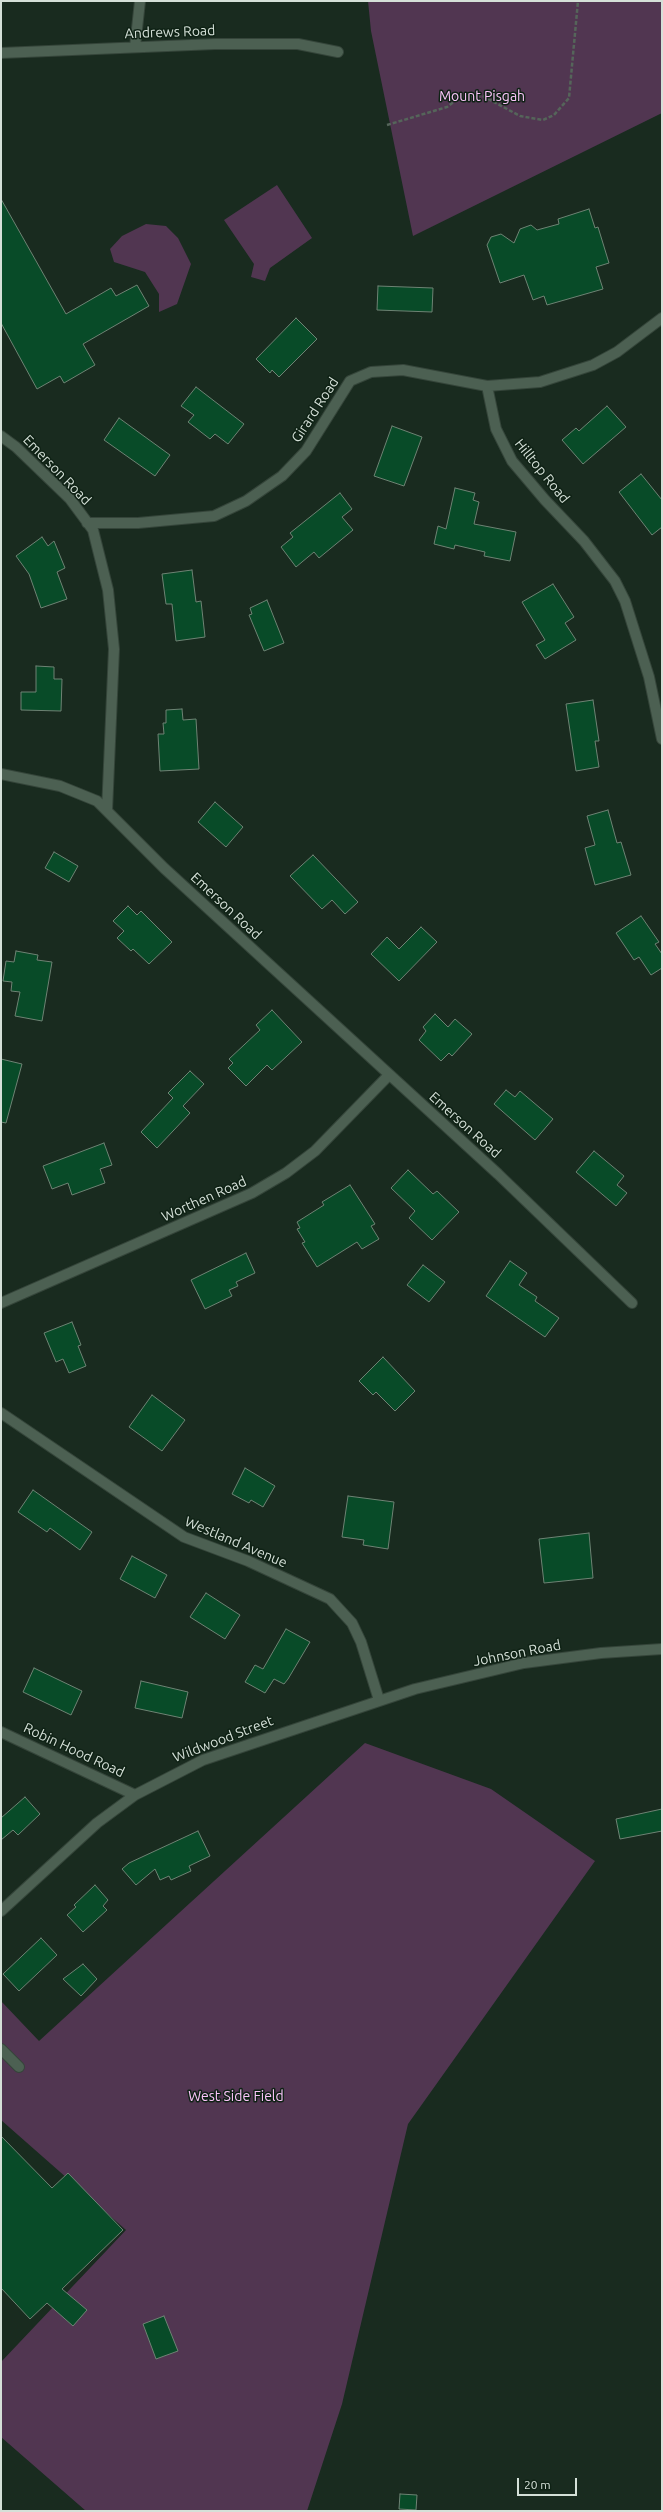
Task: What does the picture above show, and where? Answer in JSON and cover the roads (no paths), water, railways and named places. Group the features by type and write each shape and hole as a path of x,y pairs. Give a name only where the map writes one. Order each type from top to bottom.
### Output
{"street":[{"path":"135,47 140,1"},
{"name":"Andrews Road","path":"1,54 135,47 298,44 338,52"},
{"name":"Girard Road","path":"87,523 138,523 214,516 246,501 282,476 306,451 350,381 371,372 403,370 487,386 540,382 586,367 617,352 662,318"},
{"name":"Hilltop Road","path":"487,386 496,429 512,461 545,500 584,541 615,581 631,614 649,677 662,739"},
{"name":"Emerson Road","path":"1,436 16,446 70,499 93,530 108,590 114,649 107,811 164,868 498,1174 632,1303"},
{"path":"1,774 60,786 97,801 107,811"},
{"name":"Worthen Road","path":"1,1303 252,1193 286,1173 315,1151 389,1075"},
{"name":"Westland Avenue","path":"1,1413 184,1537 248,1561 330,1599 352,1624 368,1661 379,1700"},
{"name":"Johnson Road","path":"379,1700 415,1689 524,1663 601,1653 662,1649"},
{"name":"Wildwood Street","path":"1,1911 97,1823 135,1795 203,1760 379,1700"},
{"name":"Robin Hood Road","path":"1,1732 135,1795"},
{"path":"1,2049 19,2067"}],"park label":[{"name":"Mount Pisgah","path":"482,96"},
{"name":"West Side Field","path":"236,2096"}]}
